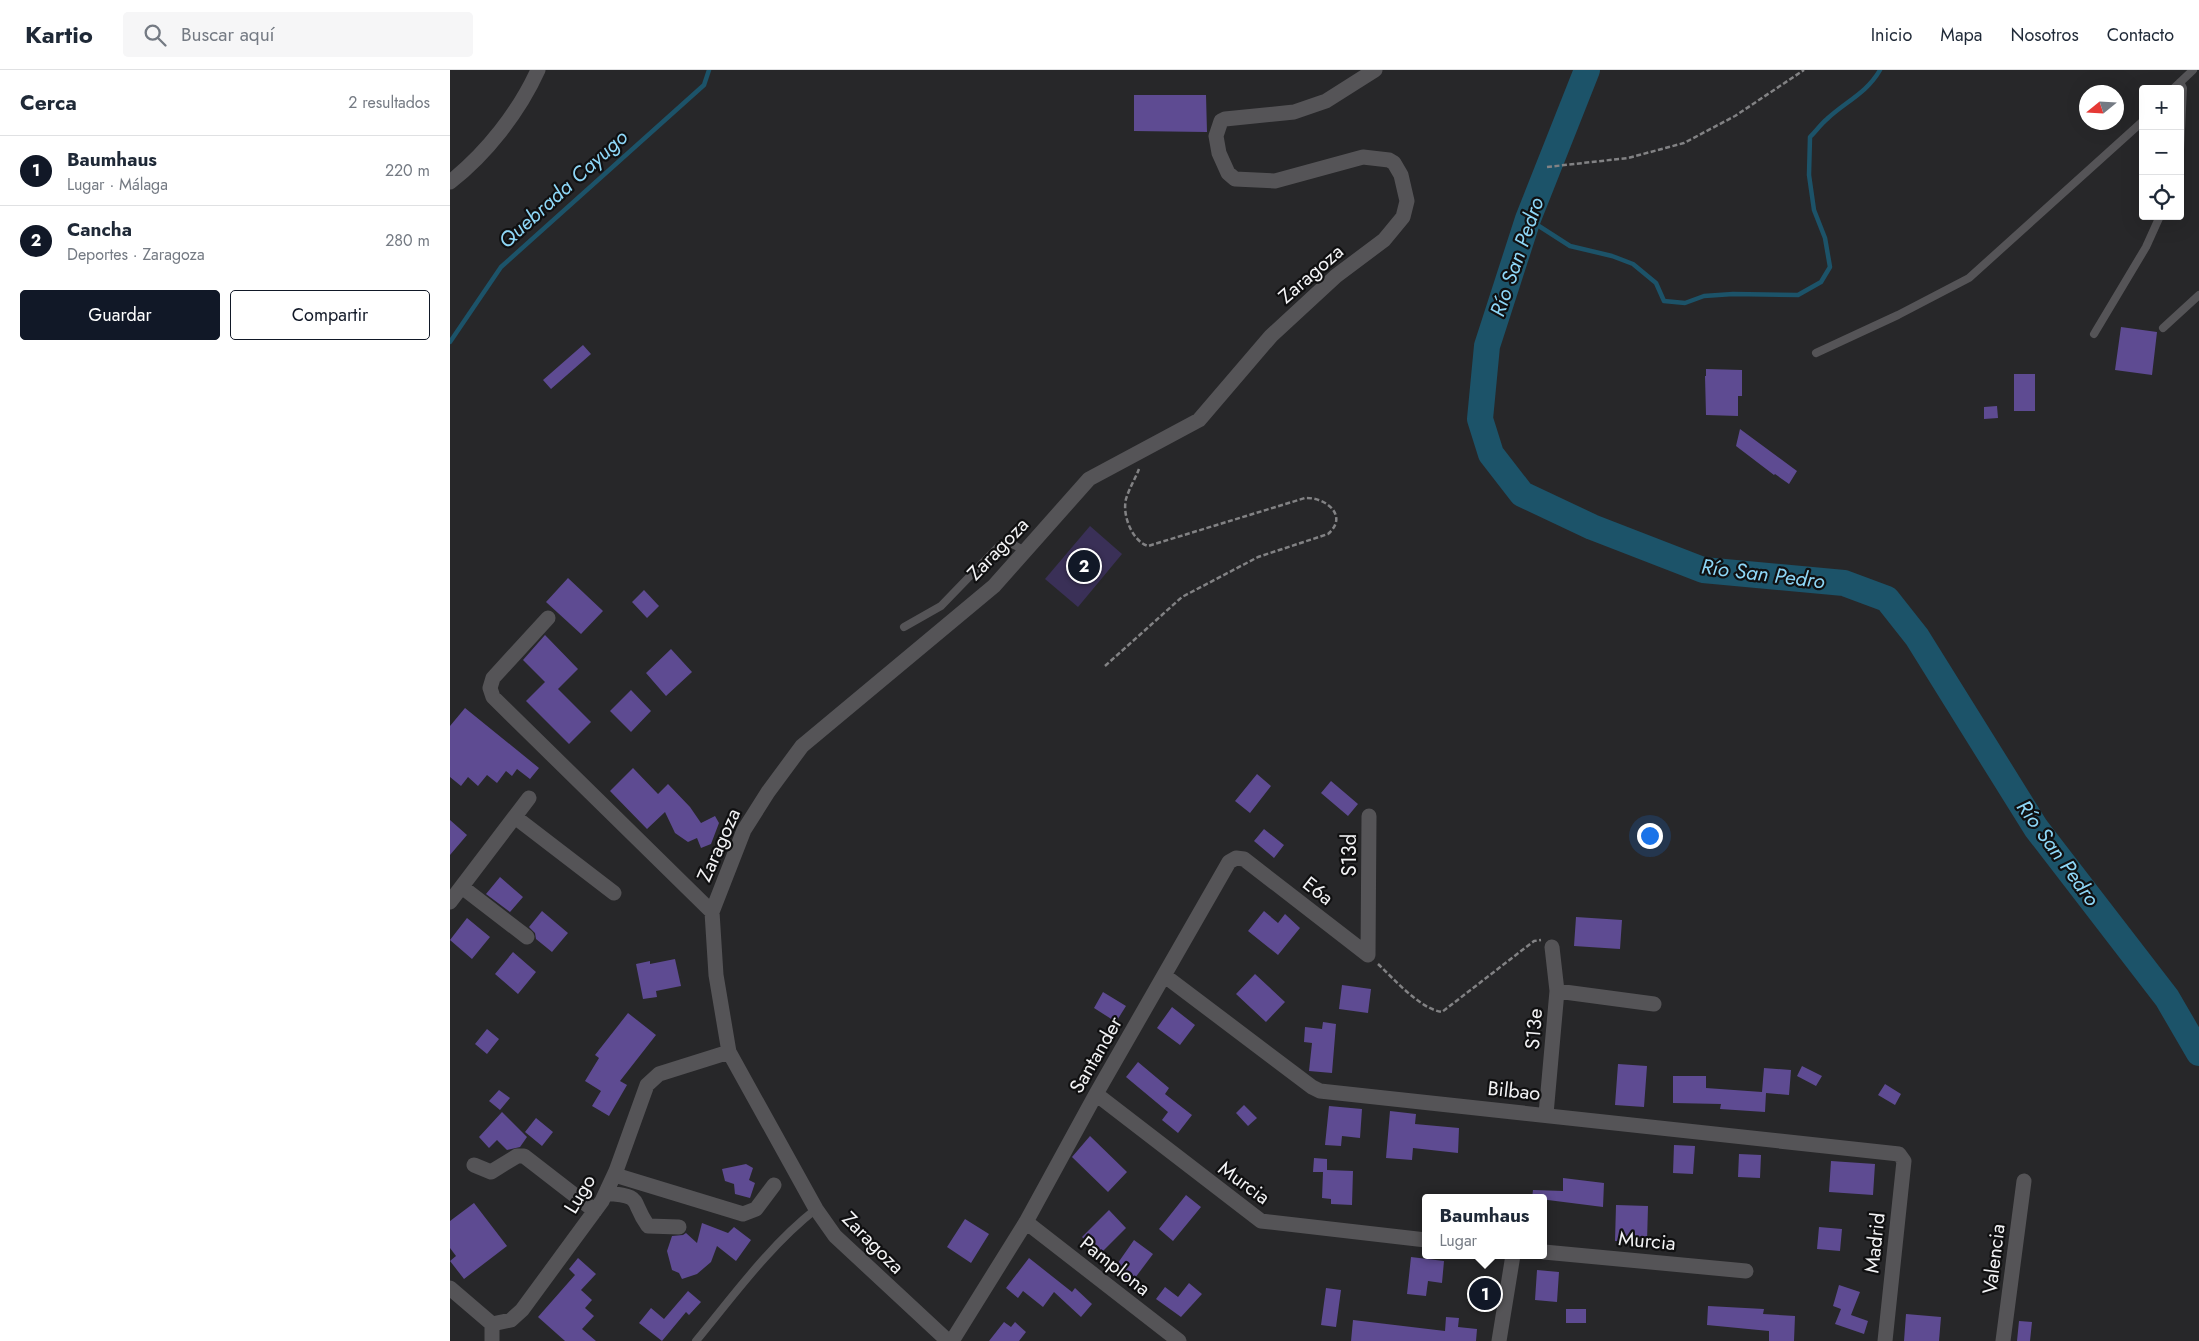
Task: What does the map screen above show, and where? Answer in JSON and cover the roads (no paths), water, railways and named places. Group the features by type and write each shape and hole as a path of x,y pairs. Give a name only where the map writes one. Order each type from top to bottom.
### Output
{"street":[{"path":"450,182 460,174 497,134 532,83 538,70"},
{"name":"Zaragoza","path":"948,1341 834,1236 816,1208 729,1052 716,975 712,912 744,830 768,792 802,746 994,586 1089,479 1199,420 1271,336 1336,276 1384,240 1404,217 1407,201 1401,175 1394,163 1389,160 1363,157 1275,181 1236,179 1228,173 1219,153 1216,136 1221,122 1226,119 1294,112 1326,101 1375,70"},
{"path":"548,618 493,678 490,688 493,697 712,912"},
{"path":"450,902 529,798"},
{"name":"S13d","path":"1368,954 1369,816"},
{"path":"515,817 614,893"},
{"name":"Santander","path":"952,1341 1026,1222 1096,1094 1229,862 1236,858 1244,859"},
{"name":"E6a","path":"1244,859 1368,954"},
{"path":"462,886 527,937"},
{"name":"S13e","path":"1546,1114 1557,991 1552,947"},
{"name":"Bilbao","path":"1165,976 1312,1087 1320,1091 1896,1153"},
{"path":"1557,991 1654,1004"},
{"name":"Lugo","path":"492,1324 510,1320 522,1310 595,1211 615,1175 647,1085 653,1078 729,1052"},
{"name":"Murcia","path":"1096,1094 1261,1221 1422,1240"},
{"name":"Madrid","path":"1885,1341 1904,1161 1902,1156 1896,1153"},
{"path":"474,1165 491,1172 517,1156 524,1156 595,1211"},
{"path":"615,1175 743,1214 756,1209 774,1185"},
{"name":"Valencia","path":"2004,1341 2024,1182"},
{"path":"606,1192 628,1195 632,1198 648,1226 679,1227"},
{"name":"Pamplona","path":"1026,1222 1179,1341"},
{"name":"Murcia","path":"1547,1252 1746,1270"},
{"path":"1499,1341 1512,1259"},
{"path":"450,1288 492,1324 492,1341"}],"lane":[{"path":"2177,85 2193,70"},
{"path":"2180,82 2183,88 2181,130"},
{"path":"1816,352 1898,315 1969,278 2139,125"},
{"path":"2094,334 2146,247 2158,220"},
{"path":"2163,328 2199,295"},
{"path":"904,627 941,606 1000,545 1008,542 1012,543 1026,552"},
{"path":"696,1341 758,1267 797,1224 816,1208"}],"waterway":[{"name":"Quebrada Cayugo","path":"450,342 501,267 704,85 709,70"},
{"name":"Río San Pedro","path":"1587,70 1528,219 1487,346 1480,419 1491,454 1522,494 1592,527 1703,570 1844,583 1887,599 1917,637 2036,828 2167,998 2199,1053"},
{"path":"1528,219 1570,246 1612,256 1633,264 1656,283 1664,301 1685,303 1704,296 1733,294 1798,295 1821,282 1830,267 1825,238 1814,210 1809,175 1810,137 1827,119 1869,85 1880,70"}],"place":[{"name":"Cancha","path":"1084,566"},
{"name":"Baumhaus","path":"1485,1294"}]}
